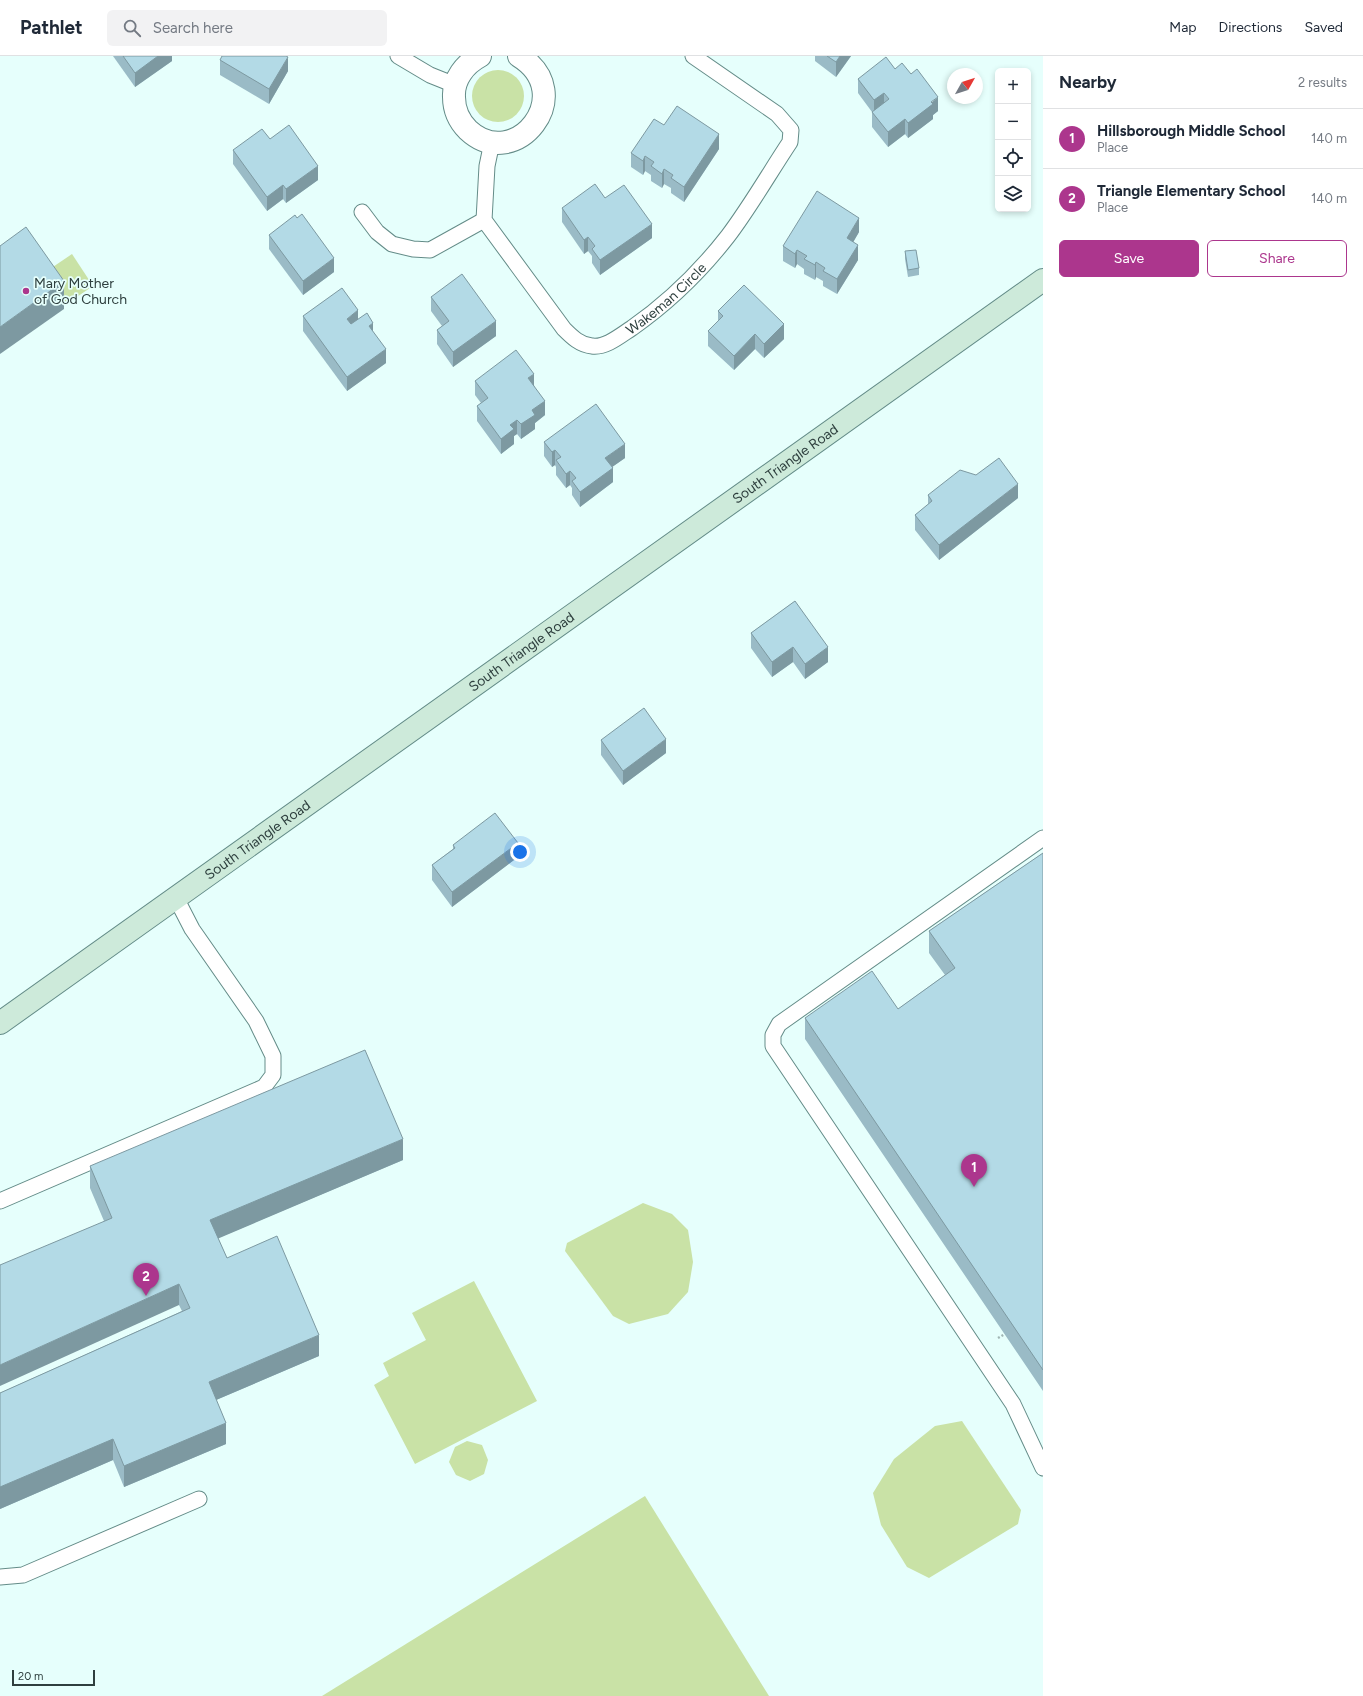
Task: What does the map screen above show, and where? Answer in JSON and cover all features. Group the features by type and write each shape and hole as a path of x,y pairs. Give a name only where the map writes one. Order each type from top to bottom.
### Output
{"street":[{"path":"480,56 461,71 455,85 455,107 464,126 472,133 492,142 502,142 523,136 531,129 540,116 544,102 543,87 538,73 520,56"},
{"name":"South Triangle Road","path":"0,1023 1043,280"}],"lane":[{"path":"398,56 430,75 455,85"},
{"name":"Wakeman Circle","path":"484,220 564,329 583,344 593,347 604,345 627,332 658,309 683,287 729,234 790,142 791,130 777,114 693,56"},
{"path":"362,212 377,232 392,244 413,249 430,250 484,220 487,166 492,142"},
{"path":"1043,838 779,1024 774,1035 773,1046 1013,1404 1043,1468"},
{"path":"0,1201 264,1087 273,1075 273,1056 256,1022 192,929 176,898"},
{"path":"0,1577 23,1575 199,1498"}],"path":[{"path":"998,1338 1005,1334"}],"green space":[{"path":"498,70 508,72 516,78 522,86 524,96 522,106 516,114 508,120 498,122 488,120 480,114 474,106 472,96 474,86 480,78 488,72"},
{"path":"72,254 93,286 65,305 44,273"},
{"path":"643,1203 672,1214 688,1230 693,1262 688,1292 668,1314 629,1324 613,1316 565,1251 567,1243"},
{"path":"474,1281 537,1401 415,1464 374,1385 389,1376 383,1363 426,1340 412,1313"},
{"path":"962,1421 1021,1510 1018,1524 929,1578 907,1567 881,1525 873,1493 894,1459 935,1426"},
{"path":"467,1441 482,1445 488,1460 484,1474 470,1481 456,1475 449,1462 455,1447"},
{"path":"645,1496 769,1696 322,1696"}],"building":[{"path":"123,56 158,56 135,73"},
{"path":"222,56 288,57 269,89 220,60"},
{"path":"827,56 840,56 836,62"},
{"path":"886,57 895,69 902,63 911,74 917,69 938,97 931,102 933,104 908,123 905,119 888,132 872,112 889,99 884,93 874,100 858,79"},
{"path":"677,106 719,134 684,187 671,178 673,175 664,169 662,174 651,166 654,162 645,156 643,161 631,153 654,119 664,125"},
{"path":"289,125 318,166 286,189 283,185 267,197 233,150 262,129 270,139"},
{"path":"595,184 605,198 624,185 652,224 600,260 592,249 595,246 588,237 584,240 562,208"},
{"path":"817,191 859,218 847,238 858,245 837,279 823,271 825,268 816,262 815,265 804,259 807,256 797,250 795,254 783,246"},
{"path":"302,214 334,258 303,281 269,235 295,215 297,218"},
{"path":"26,227 64,281 0,327 0,246"},
{"path":"916,250 919,268 908,270 905,251"},
{"path":"462,274 496,321 453,352 437,330 449,321 431,297"},
{"path":"744,285 784,324 764,344 755,334 734,356 708,331 723,316 718,311"},
{"path":"342,288 358,310 347,319 351,324 367,313 373,323 369,326 386,349 347,377 303,316"},
{"path":"516,350 534,374 528,378 545,401 532,410 535,415 521,424 517,420 510,425 514,429 501,439 477,406 488,398 475,381"},
{"path":"596,404 625,444 605,458 613,468 580,492 572,481 576,478 570,471 566,474 556,460 561,457 555,450 552,452 544,442"},
{"path":"999,458 1018,484 939,545 915,515 932,501 928,495 960,470 976,475"},
{"path":"795,601 828,647 805,664 793,647 772,662 751,633"},
{"path":"644,708 666,739 623,771 601,740"},
{"path":"495,813 518,843 452,892 432,865 455,848 453,845"},
{"path":"1043,853 1043,1370 805,1018 872,971 898,1009 955,968 929,931"},
{"path":"365,1050 403,1139 210,1220 227,1258 277,1236 319,1335 209,1382 226,1423 124,1466 113,1439 0,1487 0,1393 190,1308 179,1284 0,1365 0,1265 112,1218 90,1166"}],"place":[{"name":"Mary Mother of God Church","path":"26,291"},
{"name":"Hillsborough Middle School","path":"974,1187"},
{"name":"Triangle Elementary School","path":"146,1296"}]}
